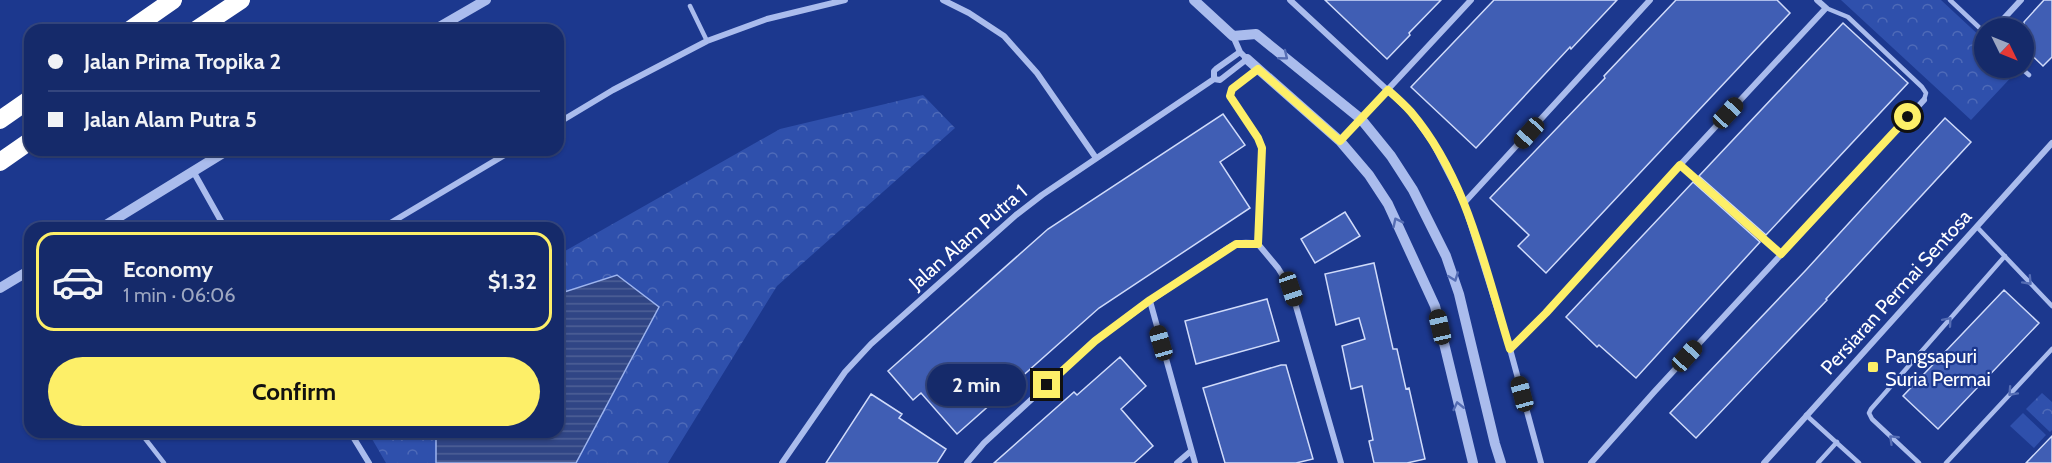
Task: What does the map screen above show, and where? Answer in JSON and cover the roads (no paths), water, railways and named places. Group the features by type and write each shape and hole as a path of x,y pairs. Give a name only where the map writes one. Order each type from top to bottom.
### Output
{"highway":[{"path":"130,24 151,0"},
{"path":"139,24 173,0"},
{"path":"205,24 241,0"},
{"path":"0,120 24,103"},
{"path":"0,162 24,145"}],"street":[{"path":"444,24 486,0"},
{"path":"564,119 613,90 707,41 767,19 845,0"},
{"path":"943,0 969,12 1004,36 1037,73 1096,158"},
{"path":"1194,0 1233,36 1244,56 1340,141 1369,175 1388,204 1435,306 1473,463"},
{"path":"1290,0 1411,112 1433,143 1464,203 1510,349 1541,463"},
{"path":"1340,141 1470,0"},
{"path":"1464,203 1650,0"},
{"path":"1510,349 1546,313 1826,8 1817,0"},
{"path":"2004,18 2021,0"},
{"path":"1233,36 1256,34 1361,119 1391,156 1413,190 1446,256 1460,294 1501,463"},
{"path":"1244,56 1220,80 1214,79 1216,69 1244,56"},
{"path":"1258,69 1232,89 1230,96 1258,138 1262,148 1258,244 1278,268 1291,289 1341,463"},
{"name":"Jalan Alam Putra 1","path":"782,463 845,372 871,344 1016,215 1214,79"},
{"path":"1591,463 1924,100"},
{"name":"Persiaran Permai Sentosa","path":"1764,463 2052,143"},
{"path":"111,222 218,156"},
{"path":"392,222 503,156"},
{"path":"193,170 222,222"},
{"path":"967,463 984,443 1095,341 1150,300 1236,244 1258,244"},
{"path":"0,288 24,274"},
{"path":"1150,300 1195,463"},
{"path":"354,438 369,463"},
{"path":"1178,463 1191,451"}],"lane":[{"path":"1950,0 1974,23"},
{"path":"690,6 707,41"},
{"path":"1826,8 1848,17 1922,87 1926,93 1924,100"},
{"path":"1680,165 1781,254"},
{"path":"1977,227 2052,306"},
{"path":"1919,463 1872,419 1869,413 2005,256"},
{"path":"1946,463 2052,349"},
{"path":"1806,415 1859,463"},
{"path":"145,438 164,463"},
{"path":"1818,463 1837,442"}],"place":[{"name":"Pangsapuri Suria Permai","path":"1873,367"}]}
